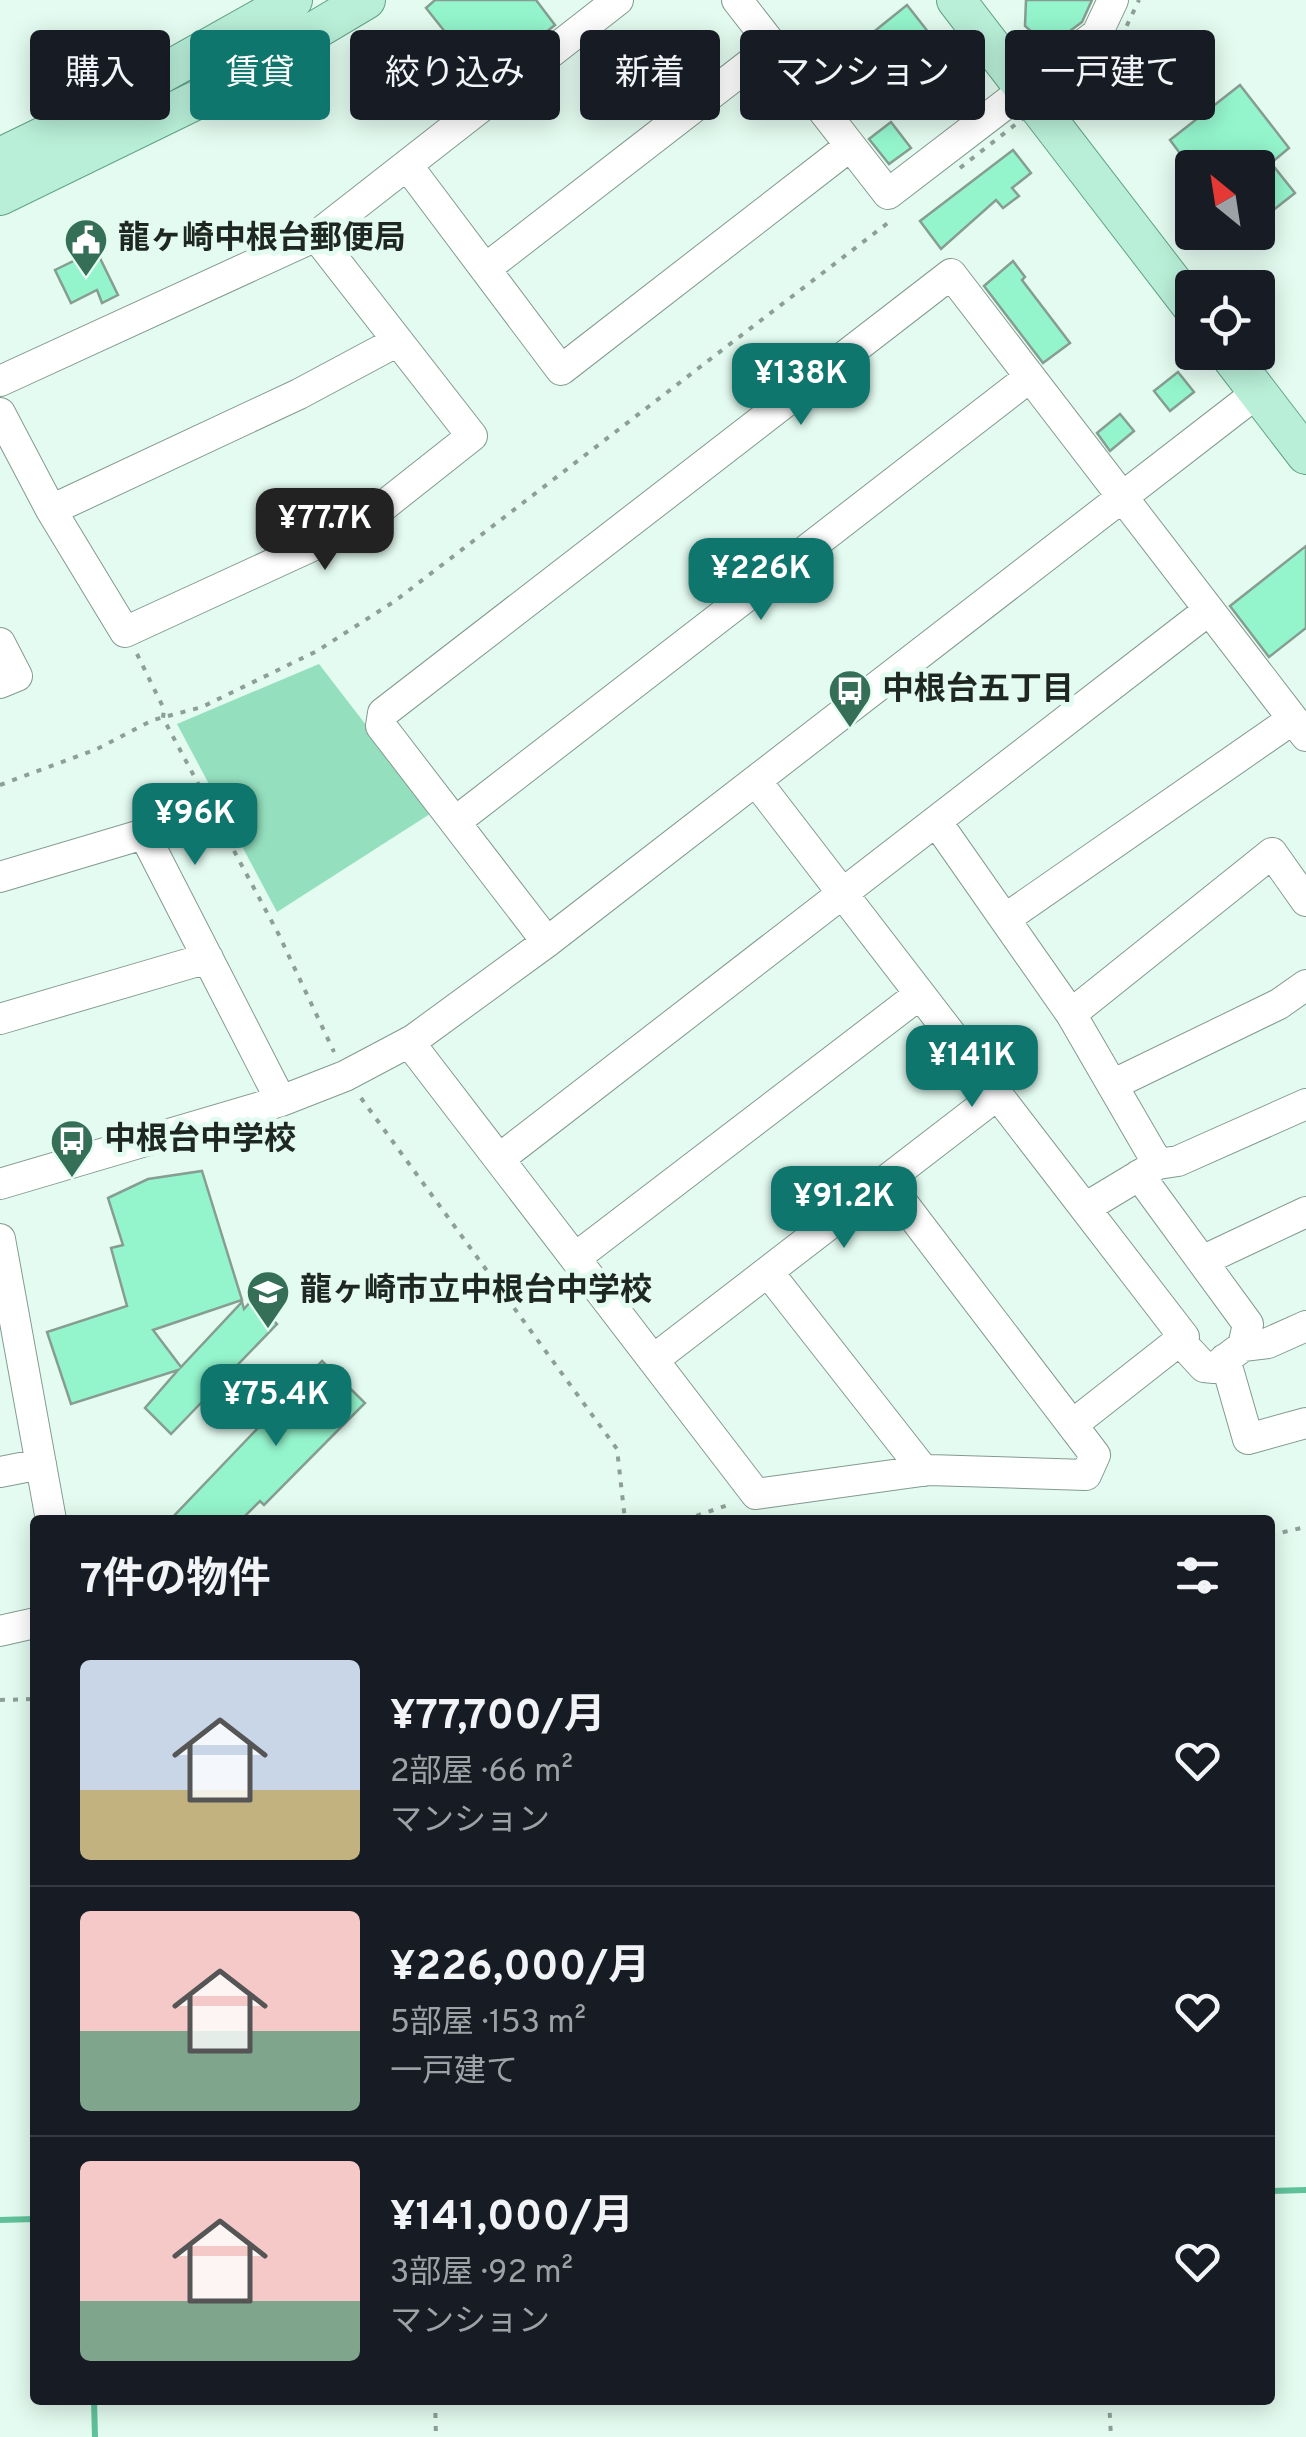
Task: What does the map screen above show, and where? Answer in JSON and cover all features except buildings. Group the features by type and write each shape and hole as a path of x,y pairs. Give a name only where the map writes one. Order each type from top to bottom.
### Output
{"main road":[{"path":"0,157 99,109 295,0"},
{"path":"321,30 366,0"},
{"path":"956,0 1005,64"},
{"path":"0,196 190,104"},
{"path":"1048,120 1175,285"},
{"path":"1241,370 1306,455"}],"street":[{"path":"295,0 314,30"},
{"path":"0,381 316,236 618,0"},
{"path":"738,0 761,30"},
{"path":"1099,30 1113,0"},
{"path":"485,268 740,72"},
{"path":"830,120 888,194 1005,104"},
{"path":"406,165 561,370 850,146"},
{"path":"0,413 51,510 125,632 362,523 472,436 316,236"},
{"path":"547,942 381,726 383,713 951,274 1300,728 1005,919"},
{"path":"51,510 299,394 398,341"},
{"path":"455,822 1030,377"},
{"path":"0,1184 280,1101 345,1076 410,1042 547,942 1258,392"},
{"path":"499,1159 1209,610"},
{"path":"0,644 17,676 0,683"},
{"path":"756,781 1184,1337 1072,1426"},
{"path":"936,820 1072,1014 1112,1085 1148,1170 1248,1324 1234,1352 1248,1439 1306,1423"},
{"path":"0,878 144,834 280,1101"},
{"path":"1072,1014 1272,853 1306,900"},
{"path":"0,1019 208,958"},
{"path":"1112,1085 1279,1004 1306,985"},
{"path":"575,1258 920,994"},
{"path":"410,1042 756,1494 924,1471 1086,1475 1095,1456 886,1181"},
{"path":"653,1360 998,1095"},
{"path":"1084,1208 1148,1170 1306,1104"},
{"path":"1204,1260 1306,1212"},
{"path":"0,1239 9,1342 50,1515"},
{"path":"768,1272 924,1471"},
{"path":"1180,1341 1204,1367 1214,1368 1234,1352 1268,1343 1306,1326"},
{"path":"0,1472 41,1464"},
{"path":"0,1632 30,1624"}],"path":[{"path":"960,168 1118,44 1139,0"},
{"path":"0,785 97,749 163,718 202,707 317,651 395,601 897,216"},
{"path":"125,632 164,709 163,718 279,935 345,1076 617,1448 624,1515"},
{"path":"698,1515 756,1494"},
{"path":"1275,1534 1306,1527"},
{"path":"0,1700 30,1699"},
{"path":"435,2405 436,2437"},
{"path":"1109,2405 1111,2437"}],"green space":[{"path":"319,664 433,812 277,912 177,724"}],"waterway":[{"path":"1275,2191 1306,2190"},
{"path":"0,2220 30,2219"},
{"path":"94,2405 95,2437"}],"place":[{"name":"龍ヶ崎中根台郵便局","path":"86,278"},
{"name":"中根台五丁目","path":"850,729"},
{"name":"中根台中学校","path":"72,1179"},
{"name":"龍ヶ崎市立中根台中学校","path":"268,1330"}]}
